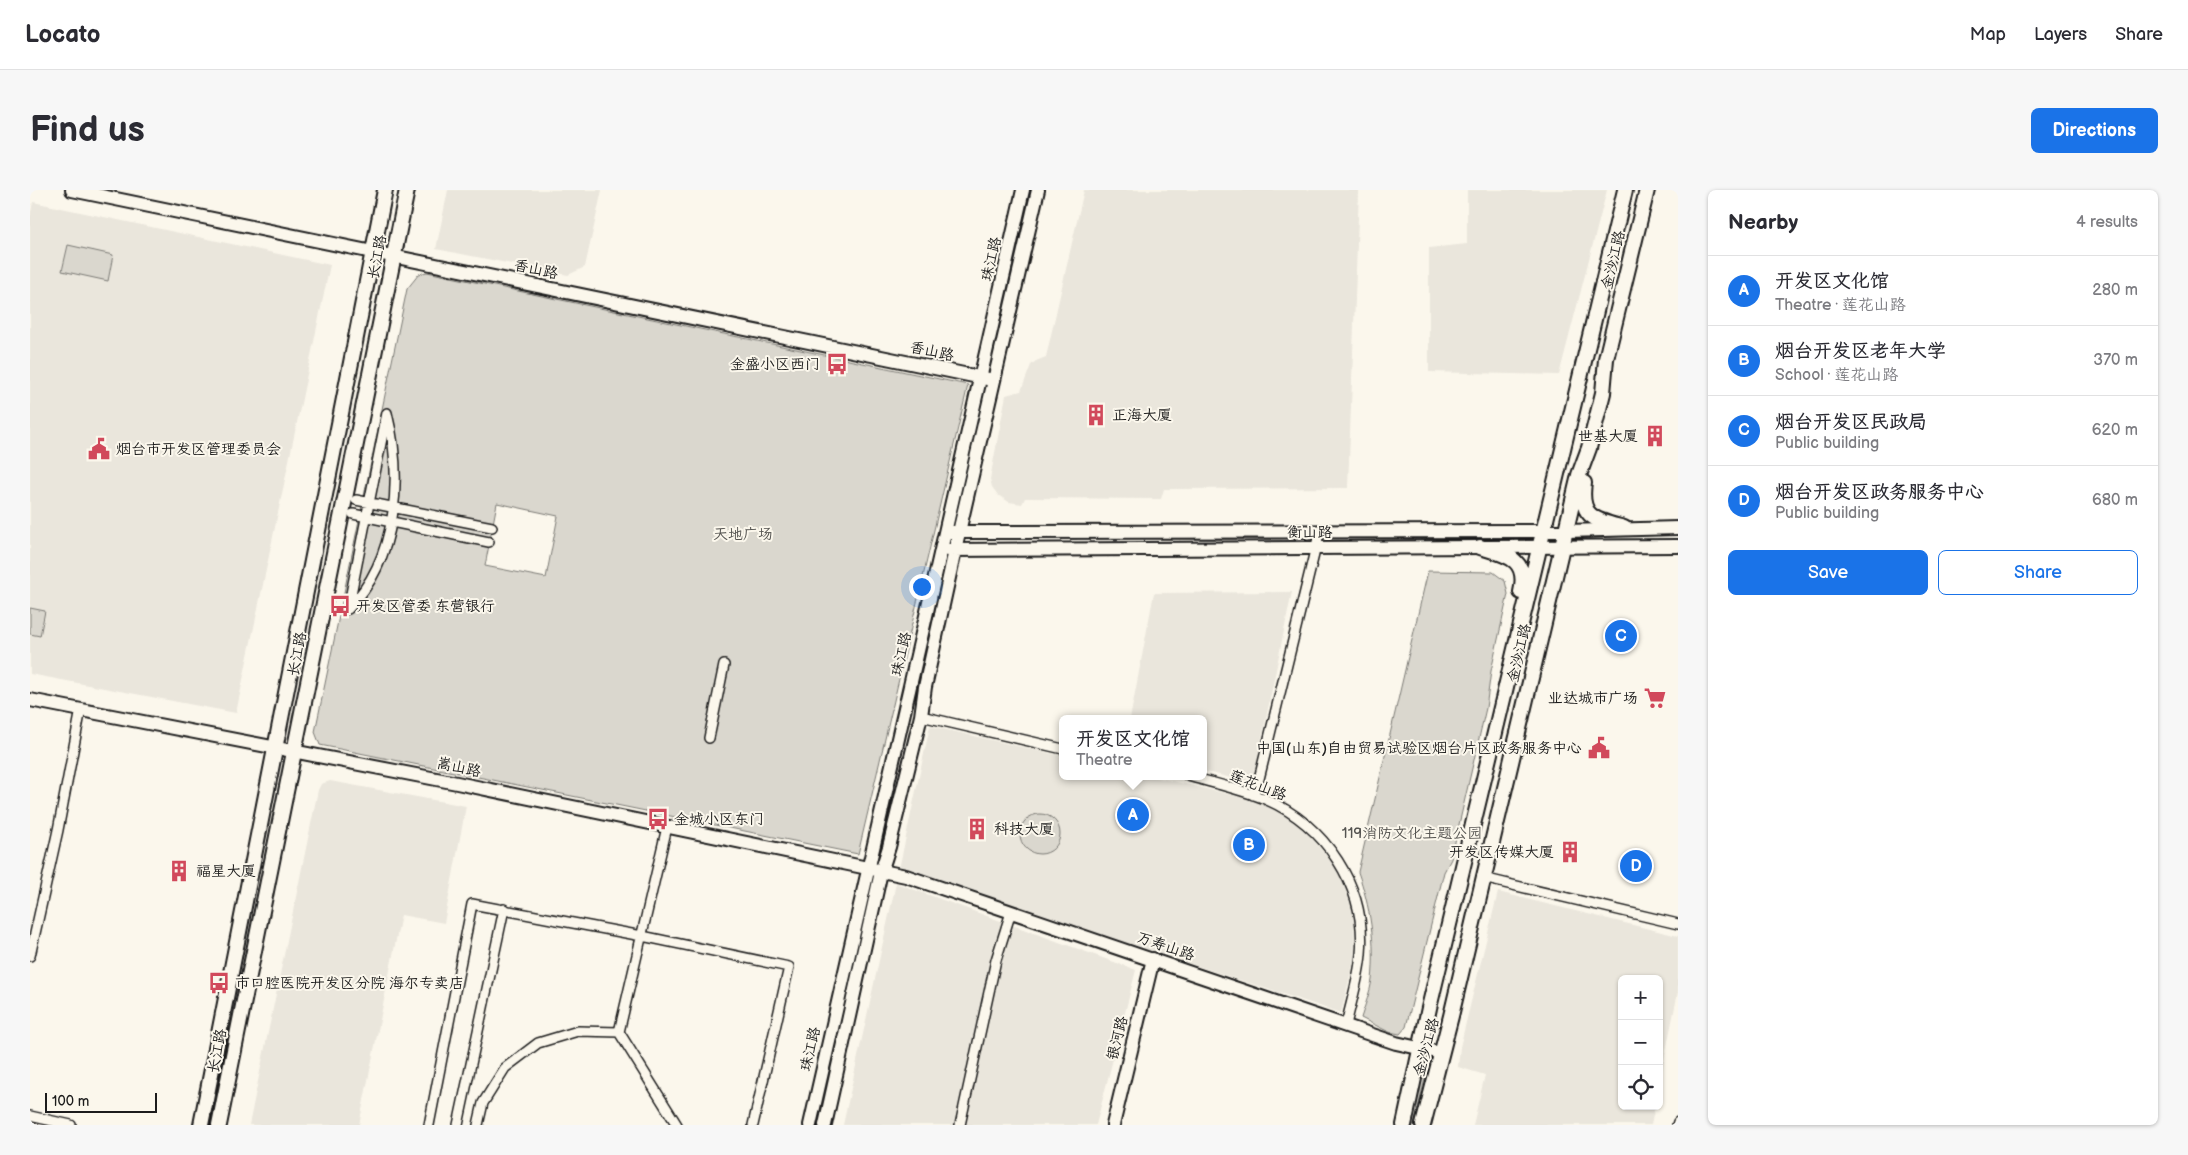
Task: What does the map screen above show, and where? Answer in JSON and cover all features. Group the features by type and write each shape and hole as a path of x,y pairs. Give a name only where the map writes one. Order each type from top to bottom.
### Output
{"main road":[{"name":"香山路","path":"72,190 987,379"},
{"name":"长江路","path":"201,1125 277,748 385,190"},
{"name":"长江路","path":"219,1125 407,190"},
{"name":"珠江路","path":"987,379 1024,190"},
{"path":"826,1125 881,872 889,847 921,716 925,687 956,550 952,532 987,379 1038,190"},
{"name":"金沙江路","path":"1404,1125 1502,711 1538,547 1625,190"},
{"name":"金沙江路","path":"1423,1125 1579,475 1589,448 1603,394 1606,359 1647,190"},
{"path":"1589,448 1583,490 1586,511 1596,520 1624,528"},
{"name":"衡山路","path":"952,532 1566,531 1678,528"},
{"name":"珠江路","path":"810,1125 942,549 952,532"},
{"name":"衡山路","path":"942,549 1678,546"},
{"path":"1480,548 1512,558 1521,566 1523,576 1503,673 1502,711"},
{"name":"嵩山路","path":"30,700 277,748 881,872"},
{"name":"万寿山路","path":"881,872 906,876 1346,1025 1421,1049 1441,1053"},
{"name":"银河路","path":"1113,1125 1153,959"}],"street":[{"path":"387,413 393,434 395,508 378,563 358,599 348,609 387,413"},
{"path":"356,500 492,527"},
{"path":"353,514 489,542"},
{"path":"1253,795 1317,548 1320,530"},
{"path":"709,738 724,665"},
{"path":"30,956 58,830 81,709"},
{"path":"921,716 1059,748"},
{"name":"莲花山路","path":"1202,780 1273,803 1304,821 1332,850 1350,883 1359,921 1361,952 1346,1025"},
{"path":"667,827 619,1032 677,1125"},
{"path":"1483,878 1678,924"},
{"path":"430,1125 472,904 789,966 753,1125"},
{"path":"458,1125 504,909"},
{"path":"960,1125 996,960 1011,912"},
{"path":"478,1125 483,1103 505,1068 538,1043 578,1031 619,1032"},
{"path":"30,1116 71,1125"}],"shaded area":[{"path":"448,190 602,190 585,267 568,275 436,249"},
{"path":"1084,190 1359,190 1348,488 1164,489 1161,499 1025,498 1022,504 1009,502 998,495 992,487 990,479 1006,395 1021,391 1031,365 1046,357"},
{"path":"1467,190 1607,190 1559,375 1429,372 1429,248 1467,244"},
{"path":"33,202 330,265 236,713 30,674 30,217"},
{"path":"1292,592 1254,777 1248,782 1207,772 1207,715 1131,715 1154,593"},
{"path":"930,726 1059,755 1059,780 1167,780 1259,801 1303,827 1335,866 1354,903 1355,957 1341,1013 899,869"},
{"path":"330,781 466,806 444,923 401,915 359,1125 249,1125 318,790 321,784"},
{"path":"896,883 1136,970 1096,1125 843,1125"},
{"path":"1498,892 1678,936 1678,992 1663,1065 1663,975 1618,975 1618,1110 1654,1110 1651,1125 1473,1125 1485,1075 1458,1067 1460,1047"}],"green space":[{"path":"68,245 113,255 108,281 62,271"},
{"name":"天地广场","path":"427,272 968,385 858,854 320,745 315,732 407,289 419,274","holes":["497,503 558,516 546,578 485,566"]},
{"name":"119消防文化主题公园","path":"1428,571 1493,572 1505,581 1508,594 1491,671 1486,708 1451,859 1444,872 1406,1027 1400,1034 1389,1032 1361,1018 1372,980 1373,952 1369,911 1358,872"},
{"path":"30,608 45,611 40,636 30,634"},
{"path":"1044,814 1051,817 1057,823 1060,834 1059,842 1051,851 1044,854 1036,854 1029,851 1021,842 1020,830 1023,823 1032,815"},
{"path":"1421,1077 1425,1079 1414,1125 1410,1125"}],"place":[{"name":"金盛小区西门","path":"837,364"},
{"name":"正海大厦","path":"1096,415"},
{"name":"世基大厦","path":"1655,436"},
{"name":"烟台市开发区管理委员会","path":"99,449"},
{"name":"开发区管委 东营银行","path":"340,606"},
{"name":"烟台开发区民政局","path":"1621,636"},
{"name":"业达城市广场","path":"1655,698"},
{"name":"中国(山东)自由贸易试验区烟台片区政务服务中心","path":"1599,748"},
{"name":"开发区文化馆","path":"1133,815"},
{"name":"金城小区东门","path":"658,819"},
{"name":"科技大厦","path":"977,829"},
{"name":"烟台开发区老年大学","path":"1249,845"},
{"name":"开发区传媒大厦","path":"1570,852"},
{"name":"烟台开发区政务服务中心","path":"1636,866"},
{"name":"福星大厦","path":"179,871"},
{"name":"市口腔医院开发区分院 海尔专卖店","path":"219,983"}]}
